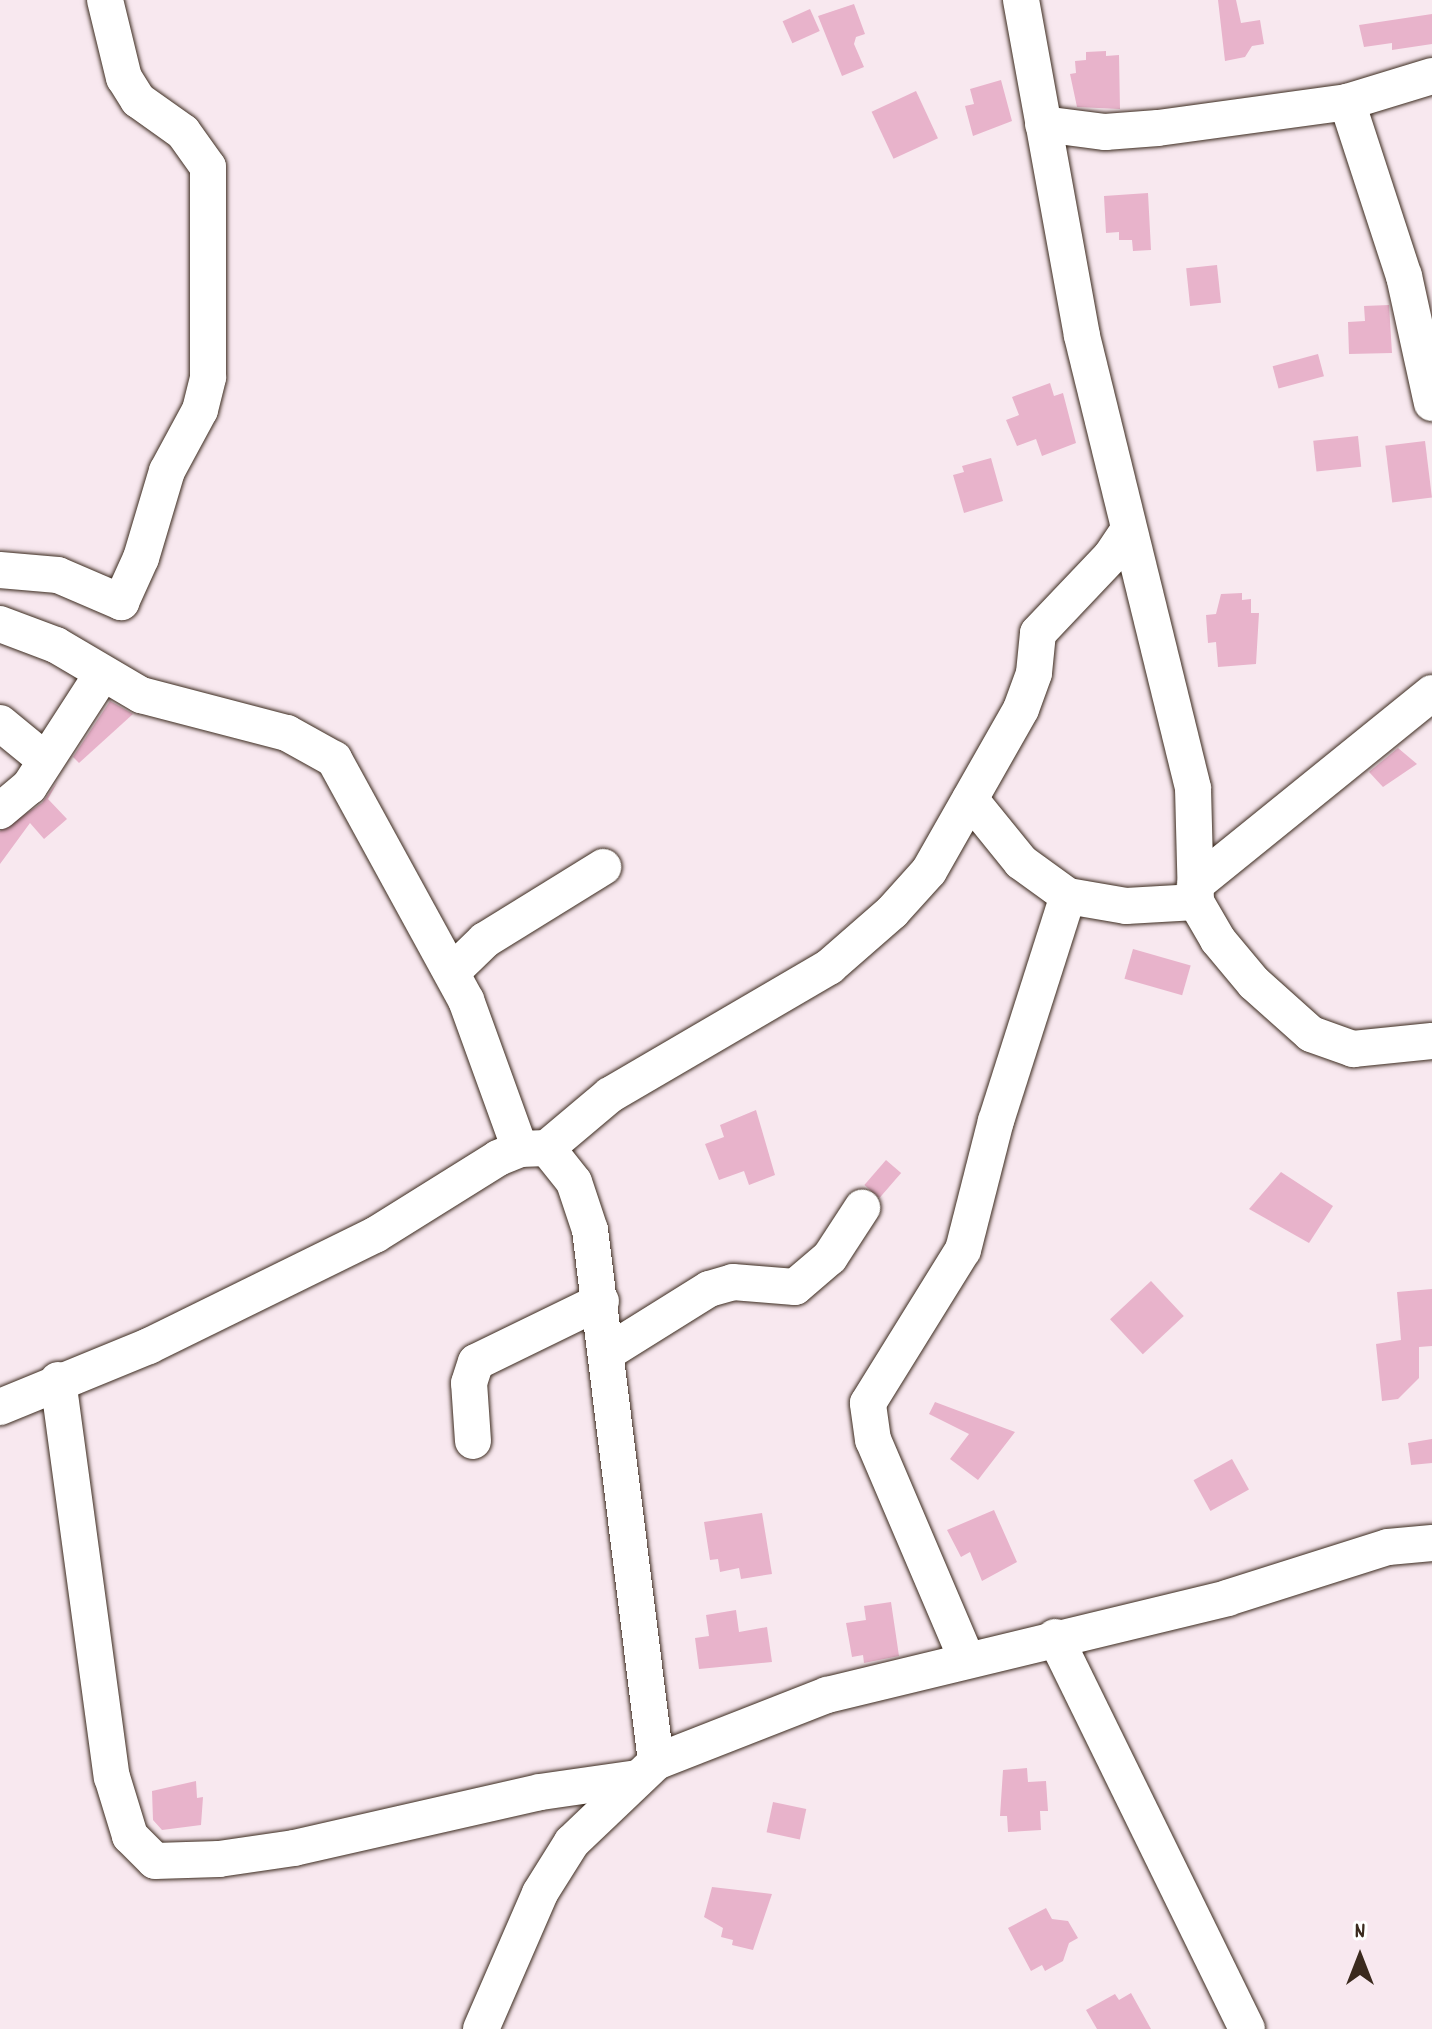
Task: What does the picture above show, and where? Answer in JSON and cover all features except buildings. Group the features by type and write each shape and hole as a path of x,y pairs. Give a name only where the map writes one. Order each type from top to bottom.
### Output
{"street":[{"path":"0,570 58,575 121,602 141,558 167,471 200,410 208,377 208,167 183,132 138,100 124,78 105,0"},
{"path":"1021,0 1082,336 1193,788 1195,894 1218,940 1254,983 1321,1039 1353,1049 1432,1041"},
{"path":"1043,124 1105,132 1158,128 1347,102 1432,76"},
{"path":"1347,102 1404,276 1432,403"},
{"path":"0,1407 58,1380 149,1346 375,1235 533,1149 610,1095 829,967 860,944 929,871 1021,709 1034,673 1038,633 1111,556 1128,531"},
{"path":"0,624 56,645 102,674 160,702 287,733 322,748 363,805 452,972 533,1149 561,1162 580,1197 608,1352 647,1770 564,1854 540,1893 481,2029"},
{"path":"0,811 29,787 44,759 102,674"},
{"path":"970,799 1021,862 1068,896 1126,906 1195,894 1432,693"},
{"path":"0,723 44,759"},
{"path":"452,972 485,940 603,867"},
{"path":"967,1660 873,1440 868,1403 943,1290 963,1250 996,1121 1068,896"},
{"path":"608,1352 709,1289 733,1282 795,1287 830,1257 862,1208"},
{"path":"473,1441 469,1383 476,1362 601,1301"},
{"path":"58,1380 112,1777 130,1836 155,1861 219,1859 294,1848 647,1770 827,1695 1055,1637 1227,1598 1388,1547 1432,1543"},
{"path":"1055,1637 1247,2029"}]}
